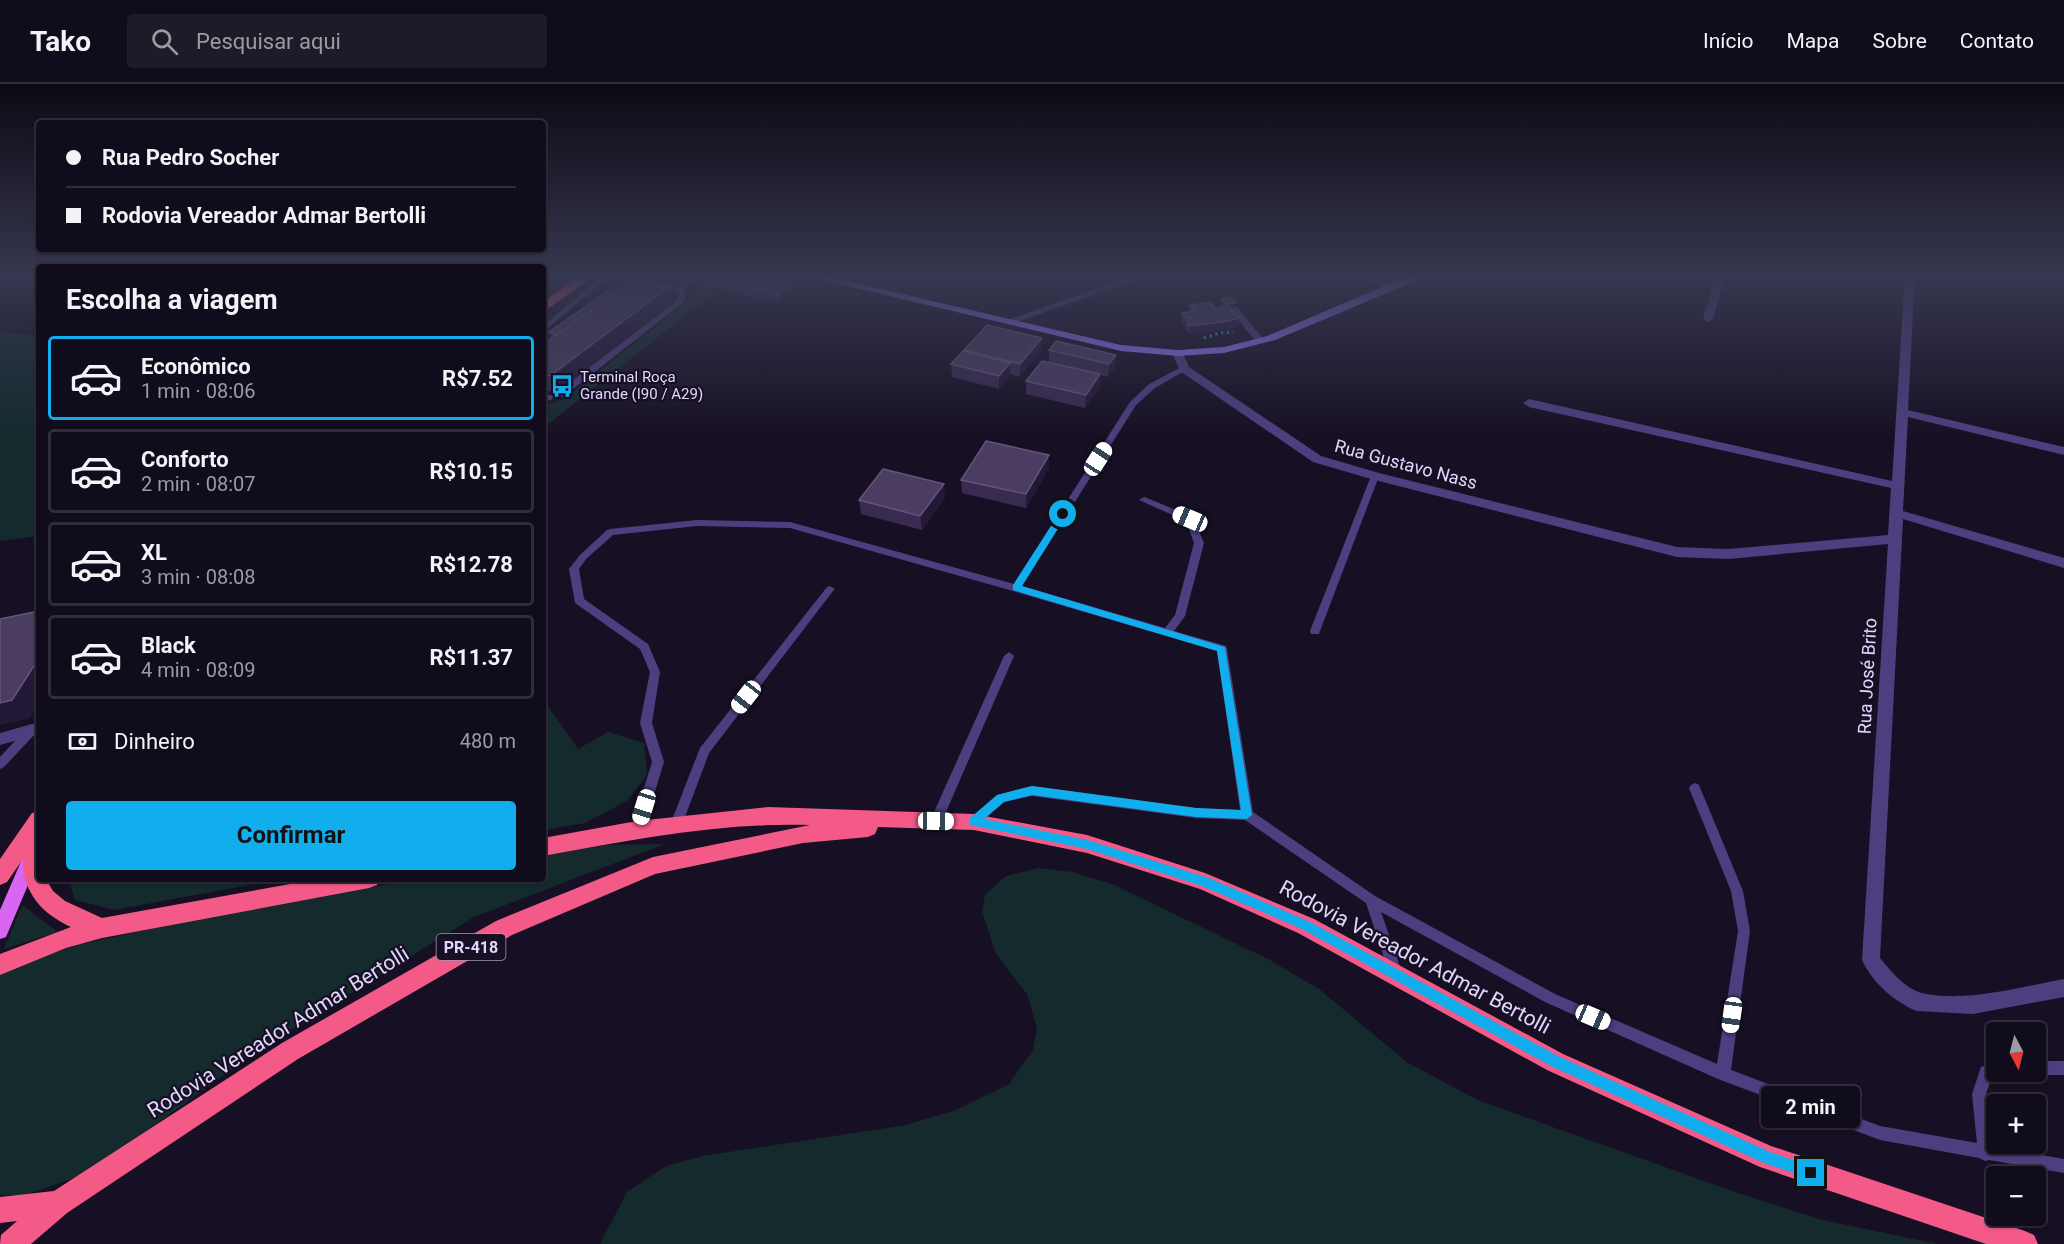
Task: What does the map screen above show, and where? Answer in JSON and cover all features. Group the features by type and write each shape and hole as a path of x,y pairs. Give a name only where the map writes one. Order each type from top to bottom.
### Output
{"highway":[{"name":"Rodovia Vereador Admar Bertolli","path":"546,846 637,830 768,815 974,822 1087,844 1205,882 1306,926 1555,1062 1769,1158 2025,1244"},
{"name":"Rodovia Vereador Admar Bertolli","path":"0,1210 58,1204 290,1051 504,928 653,867 802,834 936,821"},
{"path":"0,876 36,823"},
{"path":"35,847 34,876 36,880"},
{"path":"37,882 42,894 57,910 77,921 102,928"},
{"path":"0,965 63,939 102,928 353,882"},
{"path":"10,1244 58,1204"}],"main road":[{"path":"1043,329 1121,348 1178,353 1224,350 1271,338 1292,329"},
{"path":"0,931 35,847"}],"street":[{"name":"Rua José Brito","path":"1906,329 1871,960 1887,981 1917,1002 1973,1005 2064,988"},
{"path":"1178,353 1184,369"},
{"name":"Rua Gustavo Nass","path":"1184,369 1317,459 1677,552 1728,554 1894,539"},
{"path":"1529,403 1898,486"},
{"path":"1901,412 2064,451"},
{"path":"1896,513 2064,563"},
{"path":"0,739 35,730"}],"lane":[{"path":"546,399 561,394 645,329"},
{"path":"1250,329 1260,341"},
{"path":"1016,588 1133,404 1152,386 1184,369"},
{"path":"1315,631 1376,476"},
{"path":"1144,500 1190,519 1199,543 1179,616 1167,633"},
{"path":"637,830 658,762 646,723 655,672 644,646 579,601 574,569 583,557 610,532 697,523 790,525 1222,649 1247,815"},
{"path":"676,825 704,751 830,589"},
{"path":"936,821 1009,656"},
{"path":"0,764 35,730"},
{"path":"1695,788 1737,891 1744,931 1723,1074"},
{"path":"974,822 1001,798 1032,791 1196,813 1247,815 1371,900 1550,998 1723,1074 1880,1133 2064,1167"},
{"path":"1371,900 1396,975"},
{"path":"2046,1068 2064,1068"},
{"path":"1985,1154 1979,1094 1986,1072"}],"green space":[{"path":"653,329 668,329 546,426 546,405 564,399"},
{"path":"0,332 36,336 36,536 0,541"},
{"path":"546,703 578,749 608,732 644,743 647,775 627,801 585,823 546,830"},
{"path":"665,844 474,917 253,1054 89,1173 24,1195 0,1195 0,973 2,969 81,944 200,918 399,882 546,882 546,855 605,845"},
{"path":"1039,868 1072,872 1112,884 1268,959 1319,989 1408,1063 1480,1101 1735,1192 1822,1220 1938,1244 600,1244 627,1192 666,1166 703,1156 906,1125 956,1110 1009,1084 1033,1050 1037,1028 1027,994 996,954 982,911 985,895 1006,876"},
{"path":"70,882 265,882 114,910 75,900"},
{"path":"22,905 58,932 4,949"}],"building":[{"path":"553,329 565,329 557,335 549,332"},
{"path":"564,329 612,329 550,376 546,375 546,342"},
{"path":"983,329 1004,329 1042,338 1020,364 964,350"},
{"path":"1056,341 1116,355 1109,364 1049,350"},
{"path":"963,351 1010,363 999,376 951,364"},
{"path":"1042,361 1100,374 1086,395 1026,381"},
{"path":"986,441 1049,455 1026,494 961,480"},
{"path":"883,469 944,484 920,516 859,500"},
{"path":"36,612 36,663 12,700 0,703 0,619"}],"place":[{"name":"Terminal Roça Grande (I90 / A29)","path":"562,386"}],"route":[{"path":"1063,514 1016,588 1222,649 1247,815 1196,813 1032,791 1001,798 974,822 1087,844 1205,882 1306,926 1555,1062 1769,1158 1811,1173"}]}
